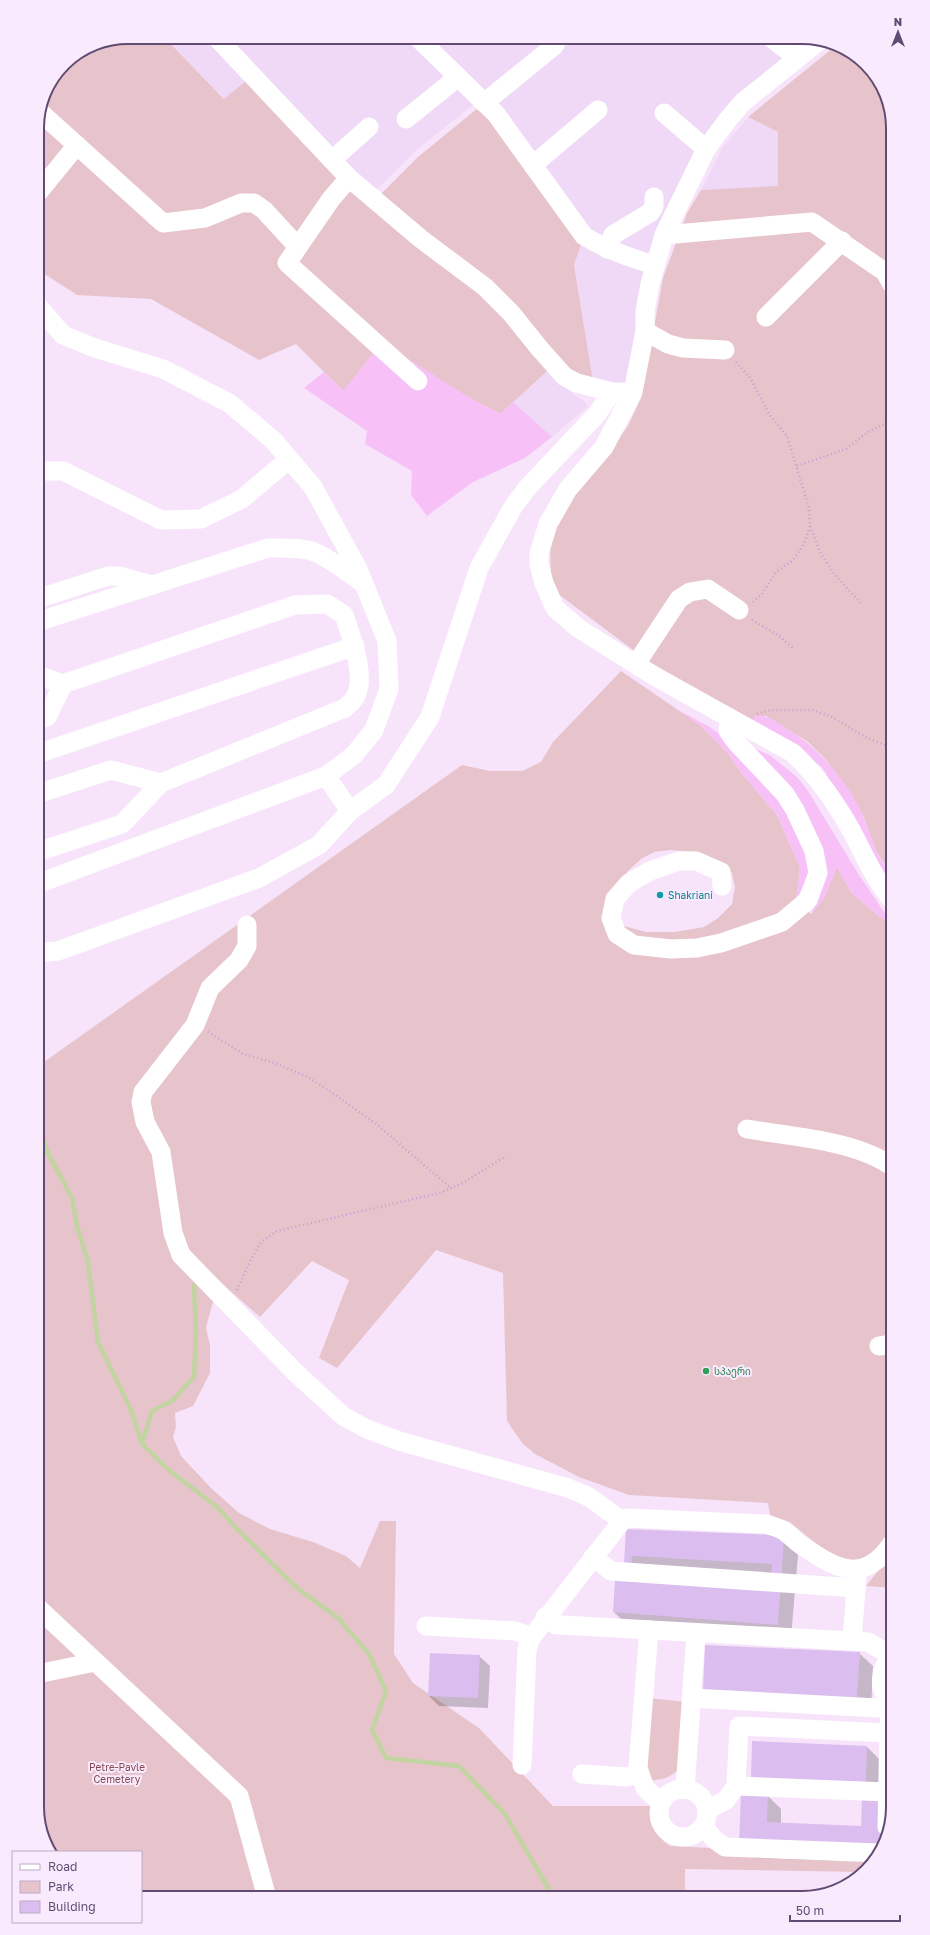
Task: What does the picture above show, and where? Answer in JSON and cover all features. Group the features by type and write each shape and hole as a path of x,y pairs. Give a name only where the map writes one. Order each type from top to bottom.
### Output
{"street":[{"path":"223,44 349,178 421,239 485,287 511,313 565,377 577,383 612,392 633,392"},
{"path":"424,44 496,114 584,236 606,249 626,257 655,265"},
{"path":"484,103 554,44"},
{"path":"779,44 797,58"},
{"path":"814,45 743,102 728,118 706,149 664,235 648,291 645,331 633,392 604,447 568,489 548,524 539,554 539,564 544,583 556,608 578,628 636,664 793,754 809,768 842,814 881,887 886,892"},
{"path":"406,119 458,77"},
{"path":"533,165 598,110"},
{"path":"664,113 706,149"},
{"path":"45,117 163,223 205,218 241,203 254,203 264,210 298,247"},
{"path":"332,160 369,127"},
{"path":"44,185 77,145"},
{"path":"349,178 331,199 287,263 418,381"},
{"path":"606,249 612,235 651,212 654,206 654,196"},
{"path":"664,235 812,222 842,241 886,274"},
{"path":"766,317 842,241"},
{"path":"44,313 63,335 95,348 162,368 229,403 273,440 313,487 358,569 387,641 389,689 374,730 354,755 326,776 44,881"},
{"path":"645,331 668,344 683,348 725,350"},
{"path":"44,952 58,951 259,878 319,845 350,811 386,785 430,717 479,568 513,507 528,487 597,414 612,392"},
{"path":"44,471 63,471 161,520 201,519 242,499 289,459"},
{"path":"44,620 268,548 290,548 312,552 343,568 364,584"},
{"path":"44,597 108,576 120,576 151,585"},
{"path":"636,664 678,599 690,592 708,589 738,610"},
{"path":"44,677 63,684 295,605 327,604 344,614 355,646 360,680 354,698 345,708 161,783 122,824 44,850"},
{"path":"44,752 355,646"},
{"path":"44,718 47,717 63,684"},
{"path":"722,886 721,872 696,861 678,861 650,872 629,883 615,899 611,918 617,934 634,945 671,949 697,948 721,942 782,922 808,900 818,873 814,851 795,810 785,794 736,742 728,731 738,722"},
{"path":"44,792 111,770 161,783"},
{"path":"326,776 350,811"},
{"path":"247,925 247,946 239,960 210,988 195,1025 143,1092 141,1102 145,1122 160,1152 174,1232 181,1255 297,1374 343,1416 367,1429 399,1441 568,1488 589,1497 622,1521"},
{"path":"748,1129 854,1148 886,1162"},
{"path":"522,1765 527,1650 531,1638 545,1617 593,1557 622,1521 627,1518 766,1524 781,1529 830,1564 857,1569 863,1569 873,1564 886,1552"},
{"path":"593,1557 611,1571 856,1588"},
{"path":"852,1641 857,1569"},
{"path":"44,1614 239,1796 265,1891"},
{"path":"545,1617 556,1625 868,1642 886,1652"},
{"path":"426,1626 515,1631 531,1638"},
{"path":"649,1630 639,1773 645,1788 661,1803"},
{"path":"686,1789 696,1633"},
{"path":"44,1673 95,1662"},
{"path":"886,1663 882,1673 881,1683 886,1695"},
{"path":"692,1698 878,1708 886,1706"},
{"path":"872,1854 725,1847 715,1840 705,1818 705,1802 700,1796 686,1789 671,1792 661,1803 660,1818 663,1825 674,1834 690,1836 705,1818 726,1800 736,1786 739,1726 886,1733"},
{"path":"582,1774 627,1777 639,1773"},
{"path":"736,1786 886,1792"}],"path":[{"path":"725,350 752,380 769,414 787,436 809,508 810,526 820,552 834,574 861,603"},
{"path":"796,466 846,449 868,432 886,423"},
{"path":"793,648 778,635 754,622 738,610 752,603 762,594 776,572 792,560 804,544 810,526"},
{"path":"738,722 771,710 813,710 832,717 867,738 886,745"},
{"path":"195,1025 243,1054 279,1065 308,1077 375,1123 451,1188"},
{"path":"231,1305 250,1261 261,1242 277,1231 439,1193 461,1184 506,1156"}],"shaded area":[{"path":"171,44 222,44 252,76 225,99"},
{"path":"225,44 422,44 479,100 414,152 372,194"},
{"path":"423,44 779,44 797,58 743,102 664,235 633,392 594,387 574,265 584,236"},
{"path":"748,117 778,132 778,187 701,190 722,148"},
{"path":"550,369 567,389 588,406 552,437 513,402"}],"green space":[{"path":"128,44 171,44 224,99 252,76 375,200 418,157 484,103 584,236 574,265 594,387 554,365 500,414 468,397 343,391 296,344 259,360 151,299 77,295 44,274 44,123 50,96 61,77 73,65 81,58 96,50"},
{"path":"831,49 849,58 872,81 882,101 885,117 886,866 876,851 863,815 827,761 808,742 766,716 752,720 648,661 558,594 551,579 550,540 569,502 585,484 628,426 641,398 663,278 687,213 701,190 778,186 778,132 748,117"},
{"name":"Petre-Pavle Cemetery","path":"621,671 700,725 727,752 743,775 777,815 800,867 796,901 811,914 824,898 837,867 851,892 876,914 886,920 886,1543 879,1552 852,1562 836,1557 814,1542 790,1522 770,1515 768,1503 629,1495 579,1477 535,1454 523,1444 507,1421 503,1273 436,1250 337,1368 319,1358 349,1280 312,1261 260,1317 219,1281 206,1327 210,1346 210,1373 193,1406 175,1413 176,1427 173,1437 181,1456 211,1488 239,1513 270,1529 313,1542 346,1556 360,1568 380,1521 396,1521 394,1654 413,1683 479,1728 553,1806 652,1806 653,1824 655,1829 660,1838 670,1846 871,1856 855,1872 685,1869 685,1891 142,1891 142,1851 56,1851 48,1834 45,1818 44,1062 462,765 490,771 522,771 541,762 553,742","holes":["671,850 698,852 716,860 732,873 735,887 732,904 718,918 704,927 675,932 646,932 624,926 615,915 618,884 628,871 641,859 654,852"]},
{"path":"886,1561 886,1587 866,1586"},
{"path":"648,1698 686,1702 679,1769 666,1778 651,1780 642,1761"}],"sand":[{"path":"382,342 468,397 500,414 513,402 552,437 525,458 473,482 427,516 411,495 412,471 365,444 367,431 304,388 324,372 343,391"},
{"path":"676,709 710,727 734,745 787,808 807,851 809,875 796,901 800,867 777,815 743,775 727,752 700,725"},
{"path":"756,715 773,720 800,737 832,767 857,803 878,855 886,868 886,876 822,767 798,749 752,720"},
{"path":"748,745 771,756 797,777 808,791 859,875 886,915 886,920 876,914 851,892 837,867 824,898 811,914 822,887 824,871"}],"building":[{"path":"626,1529 778,1535 778,1540 784,1540 778,1625 613,1612 615,1580 623,1580","holes":["632,1556 772,1564 770,1589 630,1580"]},
{"path":"705,1645 860,1652 857,1698 703,1691"},
{"path":"430,1653 480,1655 478,1698 428,1696"},
{"path":"752,1741 867,1746 866,1784 751,1779"},
{"path":"741,1793 768,1794 767,1822 861,1826 862,1798 884,1799 883,1829 875,1849 739,1844"}],"waterway":[{"path":"44,1141 48,1153 72,1198 77,1226 88,1262 98,1342 131,1410 142,1444 170,1471 217,1507 240,1532 297,1588 338,1618 369,1654 386,1691 372,1730 386,1758 459,1766 505,1814 550,1891"},
{"path":"142,1444 152,1411 173,1400 194,1377 196,1333 194,1285"}],"place":[{"name":"Shakriani","path":"660,895"},
{"name":"სპაერი","path":"706,1371"}]}
